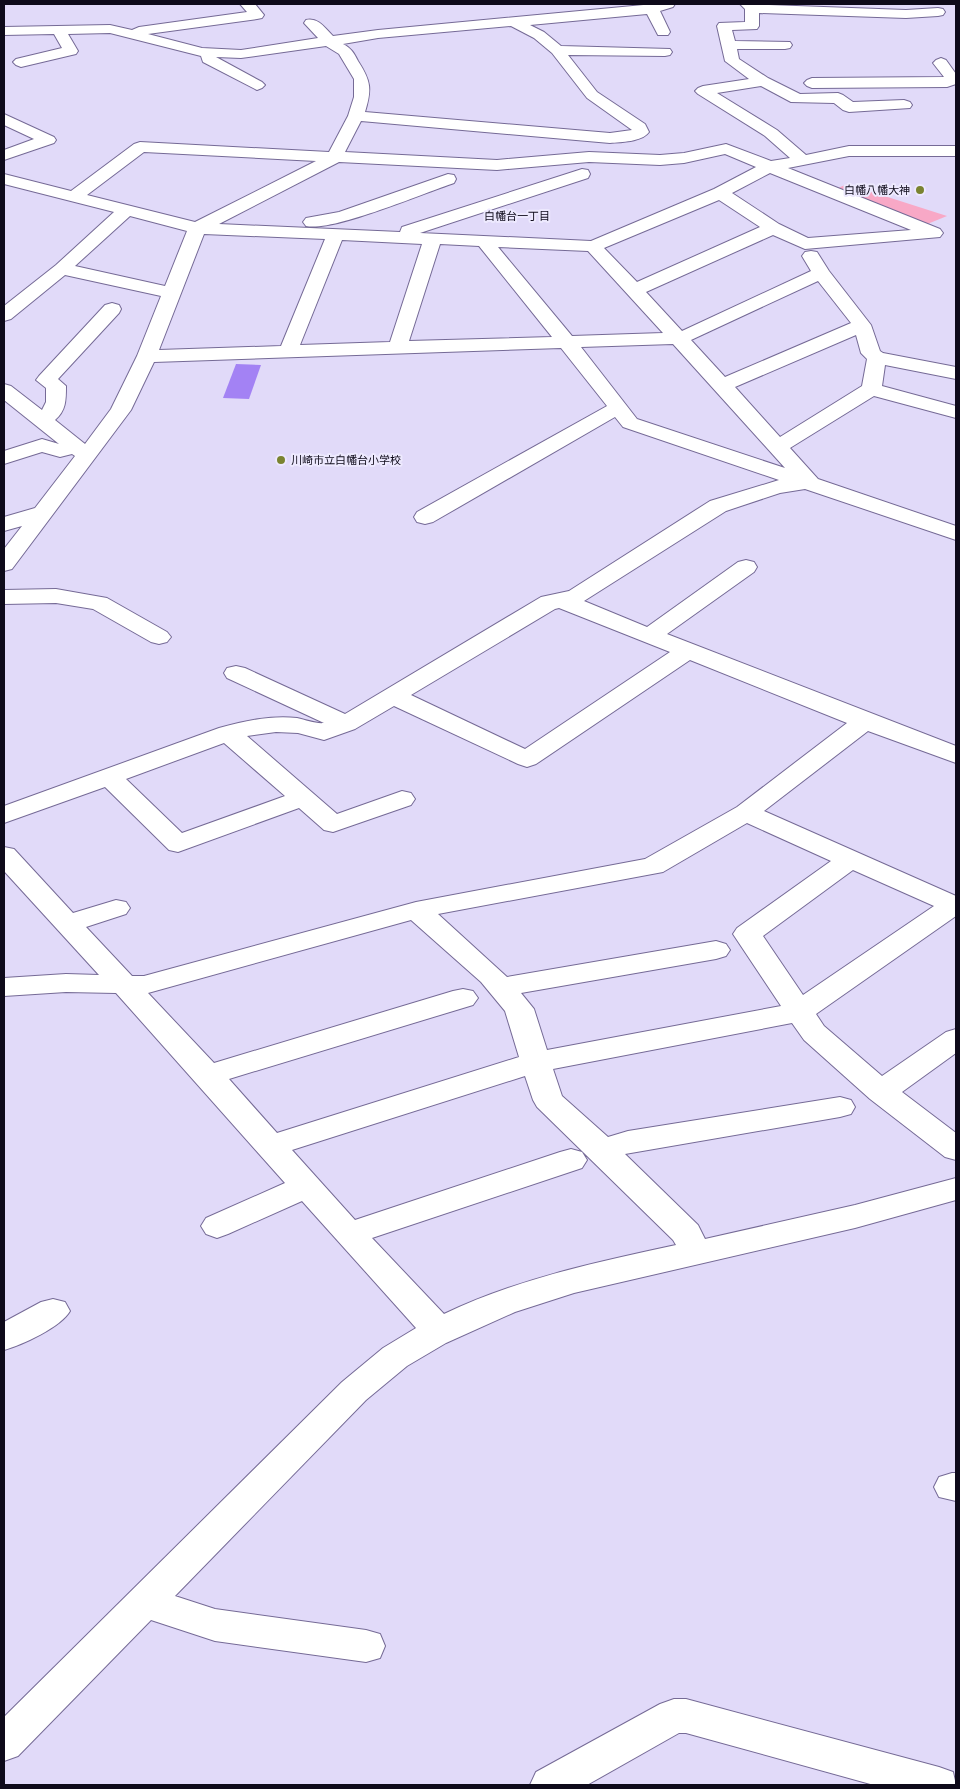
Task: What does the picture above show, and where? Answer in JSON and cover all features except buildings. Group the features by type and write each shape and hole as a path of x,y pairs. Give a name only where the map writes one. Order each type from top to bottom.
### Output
{"street":[{"path":"128,33 257,15 247,4"},
{"path":"4,31 110,29 208,53 257,52 378,34 652,9 668,4"},
{"path":"912,4 947,14"},
{"path":"904,105 849,107 838,98 797,99 732,61 724,26 752,26 749,6 906,14 947,14"},
{"path":"652,9 663,32"},
{"path":"356,116 610,138 625,137 641,132 639,127 592,95 557,50 534,31 511,21"},
{"path":"4,564 43,512 80,451 121,410 147,356 197,228 334,158 356,116 362,97 362,79 345,51 330,42 311,23"},
{"path":"21,62 71,51 59,31"},
{"path":"243,41 257,52"},
{"path":"728,45 785,45"},
{"path":"557,50 665,52"},
{"path":"232,70 345,51"},
{"path":"208,53 208,59 232,70 257,85"},
{"path":"736,64 765,63"},
{"path":"687,93 765,82 925,88 953,80 940,63"},
{"path":"703,91 771,133 801,159"},
{"path":"4,118 48,140 4,155"},
{"path":"75,196 140,147 497,165 589,157 660,160 684,158 726,150 942,234 805,244 773,228 720,193"},
{"path":"4,179 197,228 593,246 720,193 768,167 849,151 956,151"},
{"path":"700,201 701,193 740,171 740,168 722,161"},
{"path":"390,237 582,174"},
{"path":"285,231 299,224 342,218 448,179"},
{"path":"4,329 65,273 127,210"},
{"path":"635,290 773,228"},
{"path":"288,351 336,234"},
{"path":"398,347 432,238"},
{"path":"484,241 630,423 956,533"},
{"path":"805,244 821,272 862,326 871,353 876,358 956,372"},
{"path":"593,246 809,482"},
{"path":"147,356 679,338 821,272"},
{"path":"4,315 65,273 171,293"},
{"path":"41,420 49,416 56,407 56,386 46,380 112,309"},
{"path":"722,385 862,326"},
{"path":"871,389 876,358"},
{"path":"778,447 871,389 956,412"},
{"path":"8,397 80,451"},
{"path":"426,516 619,407"},
{"path":"4,451 57,433"},
{"path":"4,458 42,445 60,451 80,451"},
{"path":"4,814 228,733 254,727 276,725 298,726 324,732 346,724 549,602 562,601 589,590 718,506 778,487 809,482"},
{"path":"4,524 43,512"},
{"path":"650,636 746,568"},
{"path":"4,597 56,596 100,603 158,637"},
{"path":"562,601 956,755"},
{"path":"393,696 526,759 687,650"},
{"path":"236,673 346,724"},
{"path":"4,987 66,983 144,984 416,910 653,866 746,812 866,721"},
{"path":"228,733 333,824 402,800"},
{"path":"108,776 178,844 303,798"},
{"path":"746,812 850,860 955,905"},
{"path":"4,855 208,1075 349,1234 439,1331"},
{"path":"850,860 747,934 814,1033 881,1092 956,1148"},
{"path":"270,1146 537,1062 799,1012 955,905"},
{"path":"67,924 116,908"},
{"path":"416,910 502,987 519,1009 548,1100 686,1233 696,1252"},
{"path":"502,987 716,950"},
{"path":"208,1075 463,998"},
{"path":"881,1092 956,1039"},
{"path":"602,1150 628,1142 840,1106"},
{"path":"349,1234 571,1160"},
{"path":"217,1226 307,1186"},
{"path":"4,1743 354,1391 399,1354 439,1331 491,1307 541,1289 895,1208 956,1189"},
{"path":"4,1337 52,1311"},
{"path":"145,1602 216,1625 366,1646"},
{"path":"550,1785 674,1716 686,1716 939,1785"}],"shaded area":[{"path":"847,184 947,216 925,225 836,189"},
{"path":"236,364 261,365 249,399 223,398"}],"place":[{"name":"白幡八幡大神","path":"920,190"},
{"name":"川崎市立白幡台小学校","path":"281,460"}],"district":[{"name":"白幡台一丁目","path":"517,216"}]}
